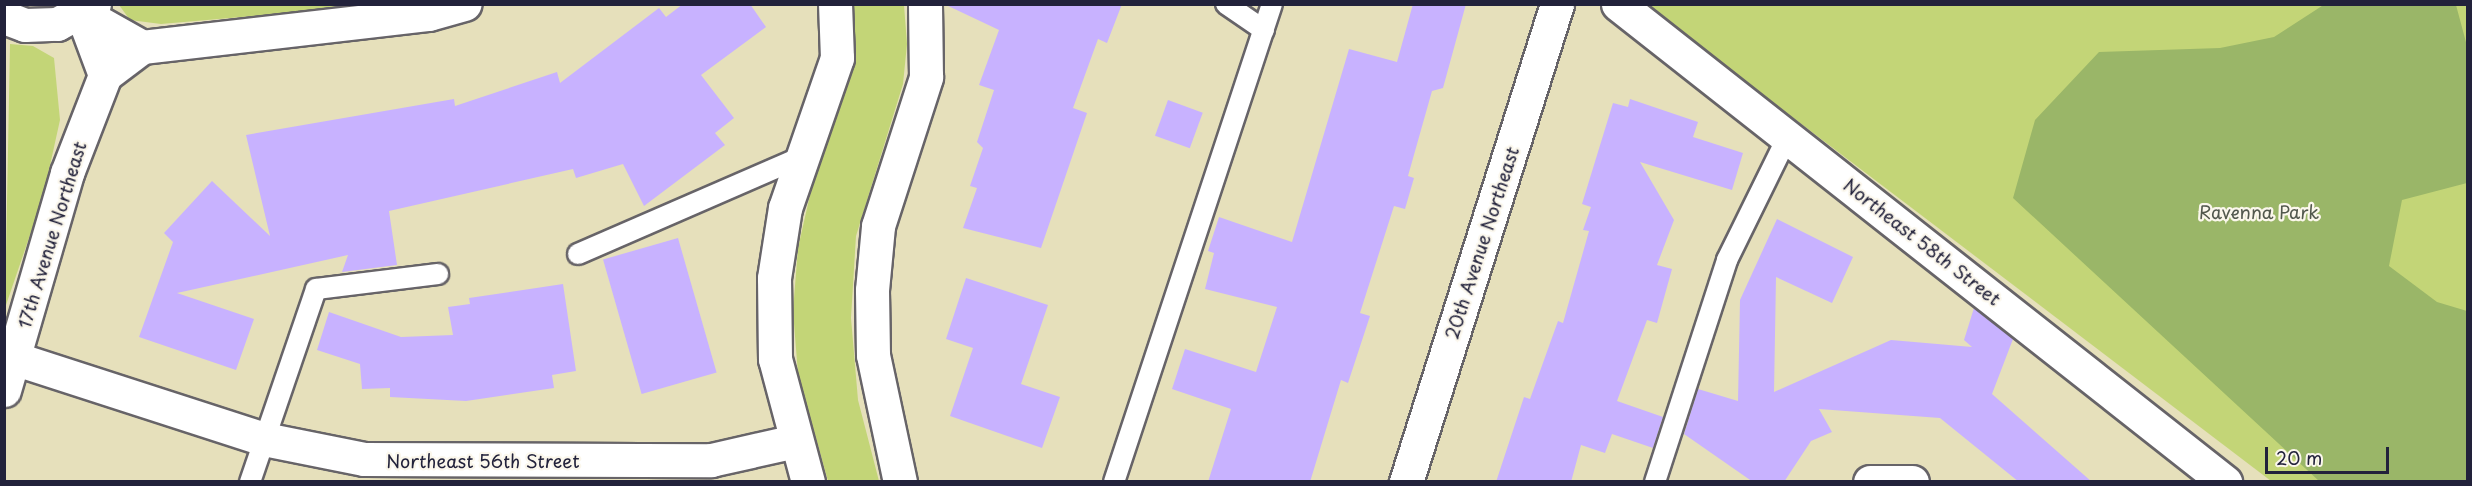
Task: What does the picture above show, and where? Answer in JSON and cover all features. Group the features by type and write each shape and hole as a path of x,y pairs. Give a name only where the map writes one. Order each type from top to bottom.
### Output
{"street":[{"path":"88,9 105,75 142,47 429,14 465,4"},
{"path":"808,482 795,441 775,359 772,314 785,208 837,58 835,4"},
{"path":"900,482 873,356 872,290 878,226 926,77 926,4"},
{"name":"20th Avenue Northeast","path":"1406,482 1557,4"},
{"name":"Northeast 58th Street","path":"1618,4 2225,482"},
{"path":"88,9 142,47"},
{"path":"4,17 40,26 88,9"},
{"name":"17th Avenue Northeast","path":"4,390 10,357 66,173 105,75"},
{"name":"Northeast 56th Street","path":"10,357 264,439 364,459 427,463 711,460 795,441"},
{"path":"1870,482 1912,482"}],"lane":[{"path":"1226,4 1264,30"},
{"path":"1114,482 1272,4"},
{"path":"1655,482 1727,260 1788,136"},
{"path":"578,254 803,156"},
{"path":"250,482 316,289 438,274"}],"green space":[{"name":"Ravenna Park","path":"2325,4 2456,5 2467,46 2467,183 2402,200 2389,266 2437,302 2467,311 2467,481 2319,481 2013,198 2035,120 2099,52 2220,48 2274,37"},
{"path":"119,5 379,5 161,24 130,20"},
{"path":"854,5 904,5 907,44 903,84 856,236 851,318 858,400 879,481 828,481 798,374 793,311 798,248 812,186 851,73"},
{"name":"Ravenna Park","path":"1651,5 2467,5 2467,481 2271,481 1658,15"},
{"path":"10,44 33,46 54,58 60,120 43,197 5,308"}],"building":[{"path":"683,4 750,4 766,27 701,75 734,118 715,133 725,145 644,206 623,164 576,178 573,169 389,211 397,265 342,272 348,255 177,293 254,319 236,370 139,337 173,242 164,233 212,181 270,236 246,135 454,99 455,106 557,72 560,83 659,8 666,17"},
{"path":"944,4 1122,4 1107,43 1098,39 1073,108 1087,113 1041,248 963,228 977,188 970,186 983,148 977,142 994,90 979,85 999,30"},
{"path":"1413,4 1466,4 1443,88 1432,91 1408,176 1414,178 1405,209 1394,206 1360,313 1370,316 1348,383 1341,380 1310,482 1208,482 1231,409 1172,389 1185,349 1256,372 1277,307 1205,289 1214,253 1208,251 1219,217 1292,242 1349,49 1397,62"},
{"path":"1630,99 1698,122 1693,137 1743,153 1732,190 1640,162 1674,220 1657,265 1672,269 1657,323 1647,320 1617,401 1663,417 1653,448 1612,434 1605,453 1581,445 1571,482 1496,482 1524,397 1530,399 1558,321 1563,323 1589,231 1583,230 1591,207 1582,204 1613,103 1628,107"},
{"path":"1168,100 1203,113 1190,148 1155,136"},
{"path":"1777,219 1853,257 1832,303 1776,277 1774,392 1891,340 1972,347 1964,340 1974,308 2013,339 1992,394 2092,482 2019,482 1940,418 1819,409 1832,432 1811,441 1784,482 1753,482 1684,434 1698,389 1738,401 1740,300"},
{"path":"678,238 717,373 642,394 603,259"},
{"path":"966,278 1048,305 1021,384 1060,397 1042,448 950,416 973,348 946,339"},
{"path":"563,284 576,371 552,375 554,388 466,401 390,397 390,388 362,389 360,364 317,350 329,312 401,337 453,335 448,307 470,304 469,298"}]}
